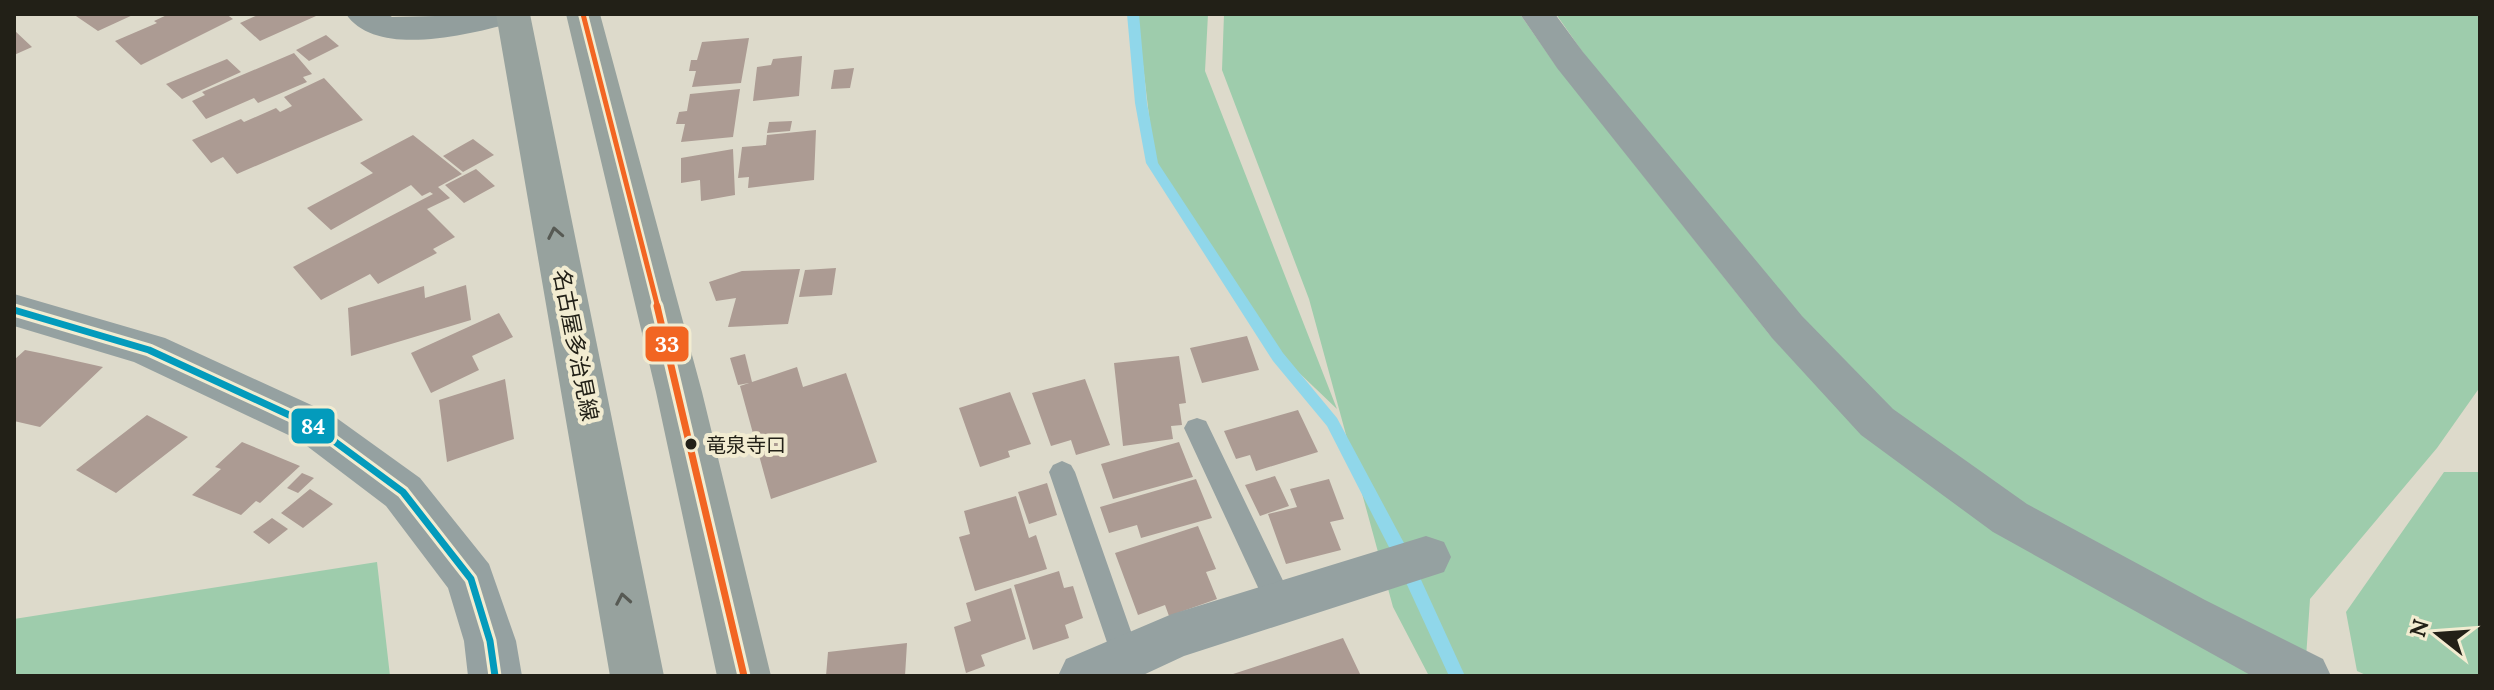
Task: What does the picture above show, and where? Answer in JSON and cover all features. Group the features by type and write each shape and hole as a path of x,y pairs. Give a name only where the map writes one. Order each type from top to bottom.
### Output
{"main road":[{"name":"名古屋多治見線","path":"510,14 637,676"},
{"path":"583,14 679,392 744,676"}],"street":[{"path":"363,14 385,28 431,28 510,14"},
{"path":"1537,14 1570,60 1787,327 1877,422 2010,518 2187,616 2304,676"},
{"path":"14,310 149,350 315,427 403,492 471,579 490,641 495,676"},
{"path":"1105,666 1172,637 1426,557"}],"lane":[{"path":"1197,428 1279,602"},
{"path":"1062,472 1105,666"}],"green space":[{"path":"1137,14 1208,14 1205,71 1337,409 1271,346 1154,158"},
{"path":"1224,14 1520,14 1554,63 1769,334 1857,429 2265,676 1429,676 1393,607 1309,299 1222,70"},
{"path":"1556,14 2480,14 2480,387 2437,448 2310,599 2306,658 2017,505 1893,414 1810,336 1591,64"},
{"path":"2444,472 2480,472 2480,676 2368,676 2357,671 2346,612"},
{"path":"377,562 390,676 14,676 14,619"}],"building":[{"path":"73,14 135,14 98,31"},
{"path":"169,14 226,14 233,19 141,65 115,41 157,23 154,21"},
{"path":"260,14 316,16 260,41 240,23"},
{"path":"14,30 32,47 14,55"},
{"path":"326,35 339,46 309,61 296,50"},
{"path":"749,38 741,83 692,87 696,71 689,71 691,60 697,60 702,42"},
{"path":"294,53 312,74 303,77 307,82 258,103 254,98 206,119 192,101 205,95 202,92"},
{"path":"802,56 799,96 753,101 757,67 771,65 773,59"},
{"path":"227,59 241,72 182,99 166,84"},
{"path":"854,68 850,88 831,89 834,70"},
{"path":"324,78 363,120 237,174 223,157 211,163 192,140 241,119 244,122 276,108 280,112 292,106 284,97"},
{"path":"740,89 733,137 681,142 685,124 676,124 679,112 687,111 690,94"},
{"path":"792,121 790,131 767,133 769,122"},
{"path":"816,130 814,180 748,188 749,177 738,178 742,147 766,145 767,135"},
{"path":"413,135 462,174 438,187 450,198 427,209 455,237 433,249 437,253 378,284 370,274 321,300 293,267 433,194 430,192 422,196 411,185 331,230 307,208 373,173 360,163"},
{"path":"473,139 494,155 463,172 443,156"},
{"path":"733,149 735,195 701,201 700,180 681,183 681,158"},
{"path":"476,169 495,186 464,203 445,185"},
{"path":"836,268 832,295 799,297 805,270"},
{"path":"800,269 788,324 728,327 736,298 716,301 709,282 742,271"},
{"path":"466,285 471,320 351,356 348,308 424,286 425,298"},
{"path":"499,313 513,337 472,356 479,370 431,393 411,353"},
{"path":"1247,336 1259,370 1202,383 1190,348"},
{"path":"25,350 103,367 40,427 14,421 14,360"},
{"path":"745,354 752,382 797,367 803,387 846,373 877,462 771,499 740,386 749,383 738,385 730,358"},
{"path":"1179,356 1186,403 1179,404 1182,425 1171,426 1173,439 1123,446 1114,363"},
{"path":"505,379 514,439 447,462 439,400"},
{"path":"1085,379 1110,445 1076,455 1071,440 1051,446 1032,393"},
{"path":"1010,392 1031,444 1008,451 1010,457 980,467 959,408"},
{"path":"1298,410 1318,452 1256,471 1250,455 1236,459 1224,431"},
{"path":"147,415 188,437 116,493 76,470"},
{"path":"242,442 300,466 260,503 256,501 241,515 192,495 221,469 215,467"},
{"path":"1179,442 1193,477 1113,499 1101,464"},
{"path":"302,473 314,478 298,493 287,488"},
{"path":"1275,476 1289,506 1260,516 1245,485"},
{"path":"1196,479 1212,518 1141,538 1137,525 1109,533 1100,507"},
{"path":"1329,479 1344,519 1330,522 1341,550 1286,564 1268,514 1297,507 1290,489"},
{"path":"1047,483 1057,515 1029,524 1018,492"},
{"path":"310,489 333,504 303,528 281,513"},
{"path":"1016,496 1029,538 1036,535 1047,569 975,591 959,537 970,534 964,511"},
{"path":"272,518 288,529 269,544 253,532"},
{"path":"1198,526 1216,569 1206,572 1217,599 1169,616 1165,605 1138,615 1115,553"},
{"path":"1059,571 1064,588 1073,586 1083,618 1065,625 1069,638 1033,650 1014,585"},
{"path":"1011,588 1026,639 981,655 985,666 966,673 954,627 971,621 966,603"},
{"path":"1343,638 1361,676 1230,676 1230,675"},
{"path":"907,643 905,676 826,676 828,652"}],"waterway":[{"path":"1133,14 1141,103 1152,163 1278,357 1332,422 1398,548"},
{"path":"1411,576 1457,676"}],"transit line":[{"name":"33","path":"583,14 679,392 744,676"},
{"name":"84","path":"14,310 149,350 315,427 403,492 471,579 490,641 495,676"}],"place":[{"name":"竜泉寺口","path":"691,444"}]}
